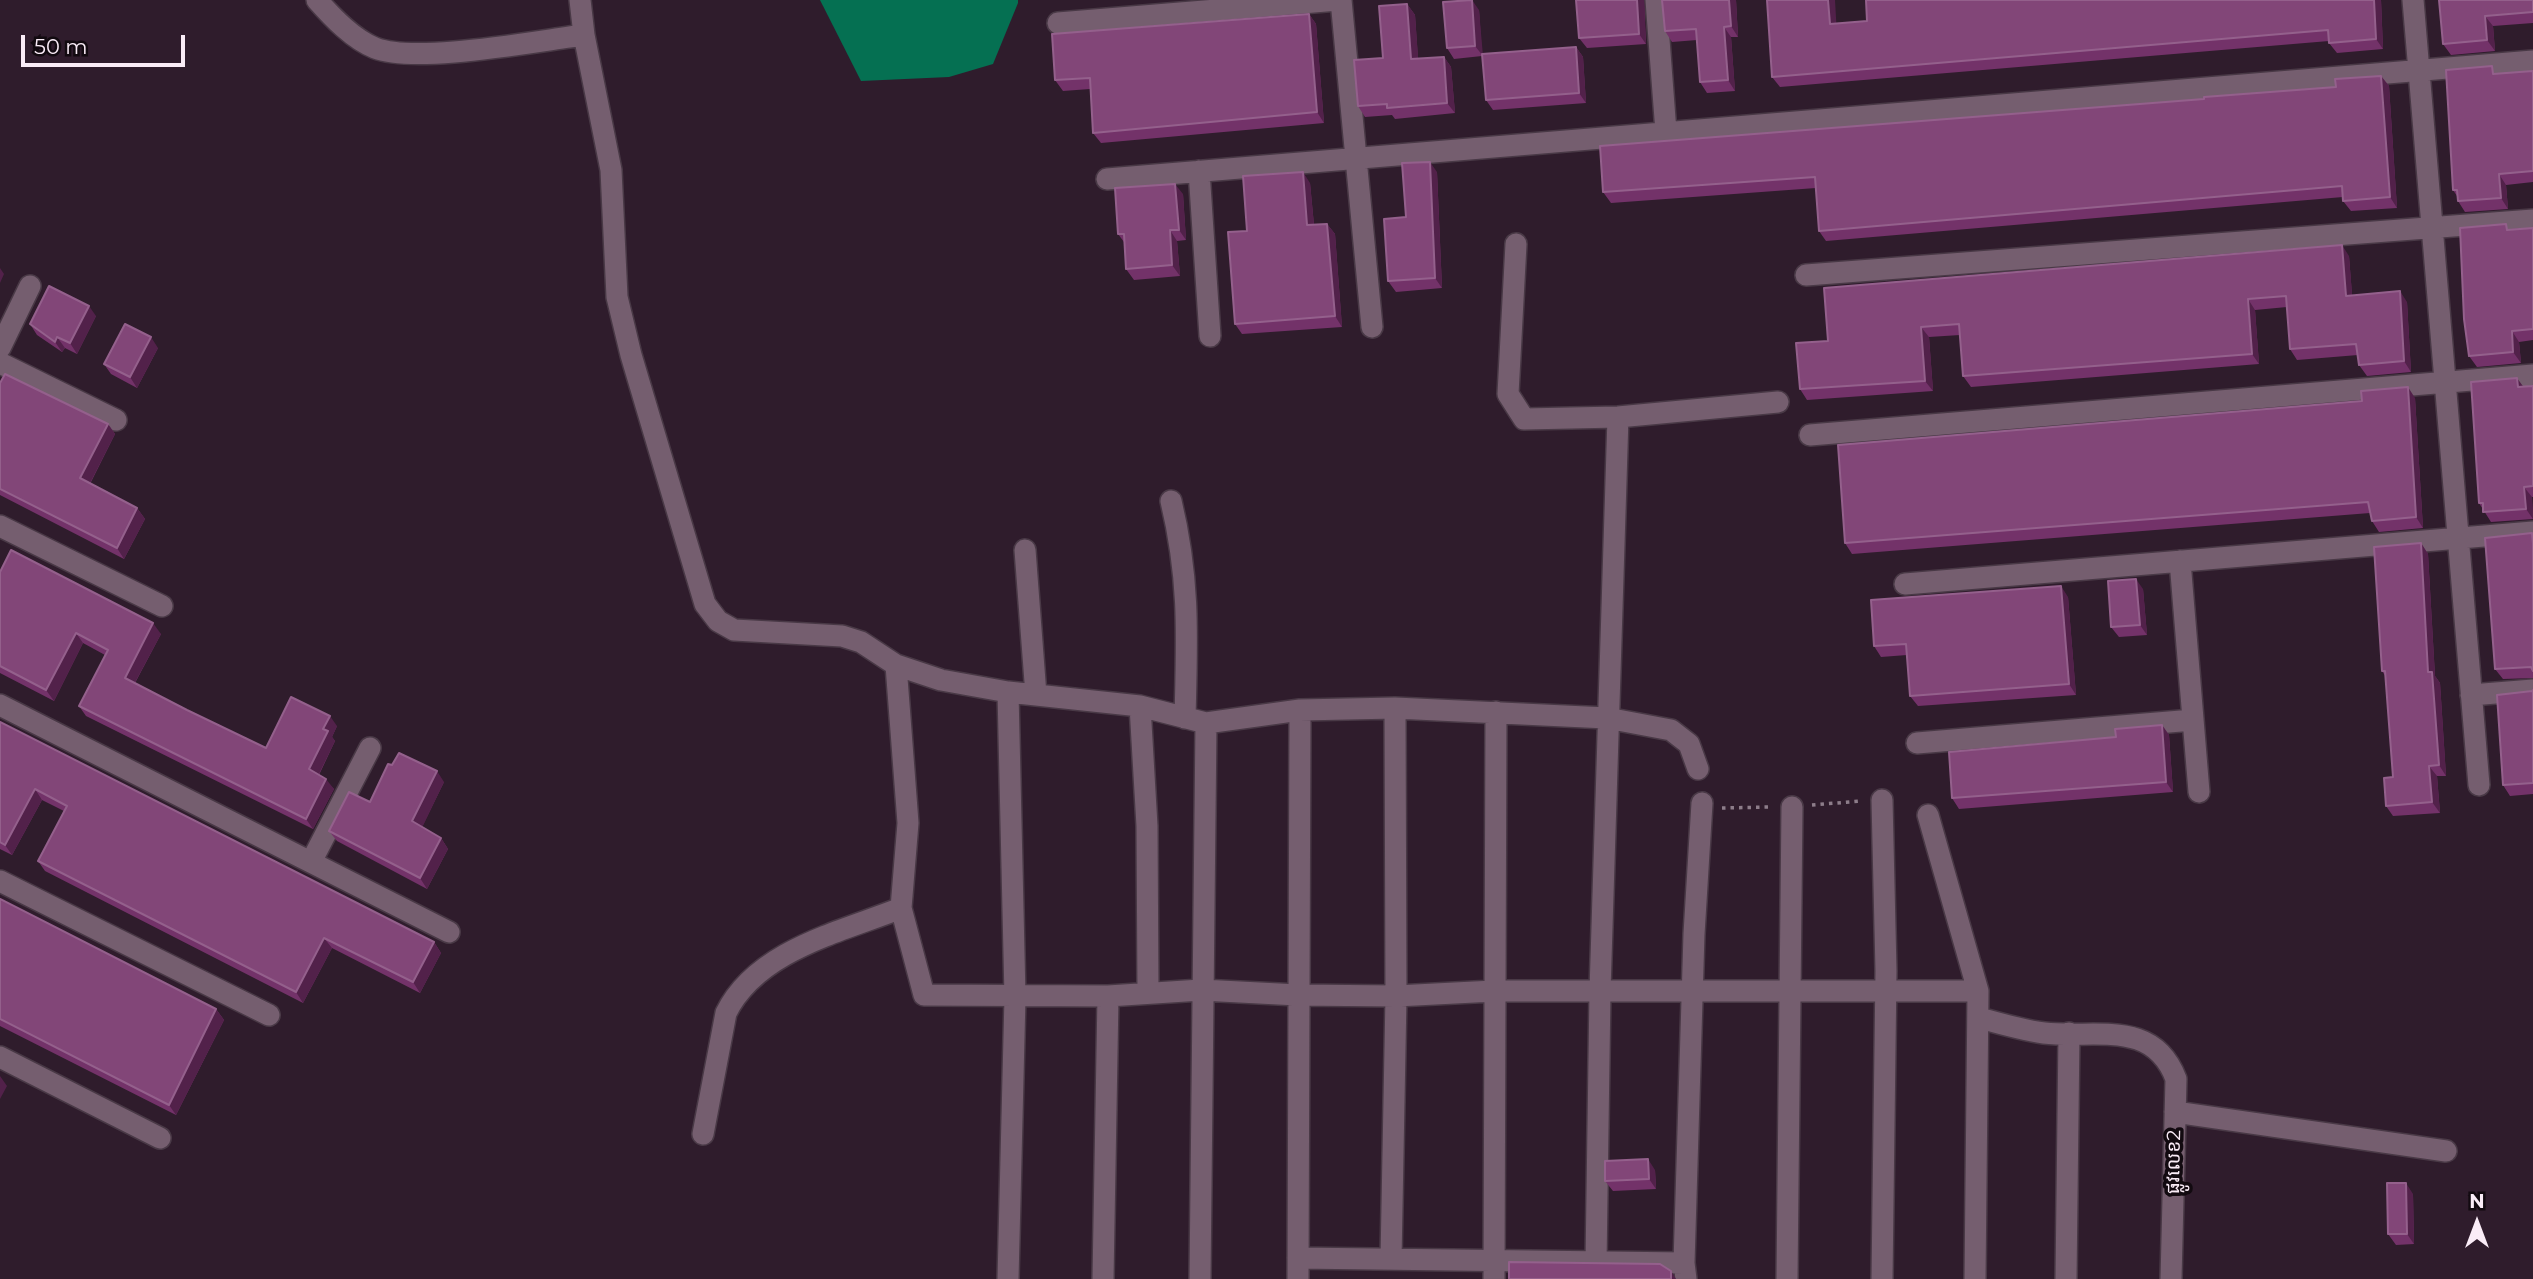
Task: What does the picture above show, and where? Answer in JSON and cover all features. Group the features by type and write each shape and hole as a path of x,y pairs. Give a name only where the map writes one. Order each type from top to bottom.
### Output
{"street":[{"path":"317,0 355,36 376,49 442,53 584,34"},
{"path":"580,0 584,34 611,170 617,297 705,604 718,621 734,630 842,636 861,642 897,665 941,680 1009,692 1140,706 1206,723 1300,710 1395,708 1607,718 1671,730 1689,744 1698,769"},
{"path":"1058,23 1340,0 1372,327"},
{"path":"1656,0 1666,132"},
{"path":"2413,0 2479,785"},
{"path":"1107,179 2533,61"},
{"path":"1199,171 1210,336"},
{"path":"1806,275 2533,220"},
{"path":"1516,244 1508,394 1516,411 1524,419 1618,417 1778,402"},
{"path":"0,348 30,286"},
{"path":"0,363 116,420"},
{"path":"1810,435 2533,375"},
{"path":"1596,1263 1607,718 1618,417"},
{"path":"1171,501 1182,548 1188,604 1185,718"},
{"path":"0,526 162,606"},
{"path":"1905,584 2533,532"},
{"path":"1025,550 1036,695"},
{"path":"2180,561 2199,792"},
{"path":"897,665 908,824 901,908 924,995 1108,996 1201,990 1396,996 1600,991 1978,992"},
{"path":"2471,695 2533,690"},
{"path":"1008,1279 1015,997 1009,692"},
{"path":"0,705 449,932"},
{"path":"1140,706 1147,826 1148,992"},
{"path":"1391,1259 1396,996 1395,708"},
{"path":"1300,710 1298,1269 1391,1259 1494,1270 1596,1263 1685,1271 1693,992 1702,803"},
{"path":"1494,1270 1496,712"},
{"path":"1917,743 2193,720"},
{"path":"1200,1279 1201,990 1206,723"},
{"path":"311,862 370,748"},
{"path":"1882,800 1886,993 1882,1279"},
{"path":"1787,1279 1792,807"},
{"path":"1928,816 1978,992 1980,1018 1975,1279"},
{"path":"0,881 269,1015"},
{"path":"703,1134 726,1013 733,999 769,963 901,908"},
{"path":"1103,1279 1108,996"},
{"path":"1980,1018 2045,1033 2068,1033 2066,1279"},
{"name":"ផ្លូវលេខ2","path":"2068,1033 2127,1036 2144,1040 2160,1049 2169,1062 2176,1079 2171,1279"},
{"path":"0,1057 160,1138"},
{"path":"2175,1112 2446,1151"}],"shaded area":[{"path":"820,0 1018,0 1018,3 993,64 949,77 861,81"}],"building":[{"path":"1472,0 1475,46 1447,48 1443,2"},
{"path":"1576,0 1637,0 1639,34 1579,38"},
{"path":"1662,0 1729,0 1731,26 1724,27 1728,80 1700,82 1696,29 1665,31"},
{"path":"1767,0 1828,0 1830,24 1867,21 1866,0 2374,0 2376,39 2329,43 2328,30 1772,77"},
{"path":"2439,0 2533,0 2533,12 2485,16 2487,40 2443,44"},
{"path":"1407,4 1411,59 1444,57 1447,103 1387,108 1387,104 1358,106 1354,60 1383,58 1379,6"},
{"path":"1309,14 1317,112 1093,133 1090,78 1055,80 1052,34"},
{"path":"1576,47 1579,93 1486,100 1482,54"},
{"path":"2492,66 2493,74 2533,71 2533,171 2499,174 2501,198 2458,201 2457,190 2453,190 2446,70"},
{"path":"2381,76 2390,197 2343,201 2342,186 1819,231 1815,177 1603,192 1600,146 2204,99 2336,87 2335,79"},
{"path":"1430,162 1435,278 1388,281 1384,219 1406,217 1402,163"},
{"path":"1303,172 1307,225 1327,224 1335,316 1235,324 1228,232 1247,231 1243,176"},
{"path":"1175,184 1179,230 1170,230 1172,265 1126,269 1124,234 1118,234 1115,188"},
{"path":"2506,224 2507,230 2533,228 2533,329 2512,331 2513,352 2469,356 2464,319 2460,228"},
{"path":"2342,245 2346,296 2400,291 2404,361 2359,365 2356,344 2290,349 2286,296 2248,299 2252,354 1963,376 1959,324 1921,327 1925,381 1800,389 1796,343 1828,341 1824,288"},
{"path":"49,286 89,306 70,343 57,337 55,342 30,324"},
{"path":"125,324 151,337 130,377 104,364"},
{"path":"5,374 108,424 80,478 137,508 117,548 0,489 0,383"},
{"path":"2517,378 2518,387 2533,386 2533,486 2524,487 2526,509 2483,512 2483,503 2479,503 2471,382"},
{"path":"2408,387 2416,517 2372,521 2368,502 1845,543 1838,445 2362,401 2361,391"},
{"path":"2532,533 2533,671 2531,667 2495,669 2485,538"},
{"path":"2421,543 2428,672 2432,672 2439,765 2429,766 2432,802 2386,806 2384,778 2393,777 2385,671 2382,671 2374,547"},
{"path":"11,550 153,623 125,678 266,748 291,697 330,716 323,729 328,731 309,769 326,779 306,819 79,706 108,650 76,633 46,690 0,666 0,572"},
{"path":"2136,579 2140,625 2111,627 2108,581"},
{"path":"2061,586 2069,684 1910,696 1906,644 1874,646 1871,600"},
{"path":"2533,690 2533,783 2503,785 2497,695"},
{"path":"0,722 434,942 413,982 324,938 296,992 38,861 67,806 35,789 5,845 0,842"},
{"path":"2162,725 2166,782 1952,798 1949,752 2116,737 2115,729"},
{"path":"399,753 437,771 412,821 441,838 420,878 329,831 349,792 370,802 388,764 392,765"},
{"path":"0,899 216,1009 169,1105 0,1019"},
{"path":"1648,1159 1649,1179 1605,1181 1605,1161"},
{"path":"2387,1183 2406,1183 2407,1234 2388,1234"},
{"path":"1509,1262 1660,1264 1671,1271 1671,1279 1509,1279"}]}
